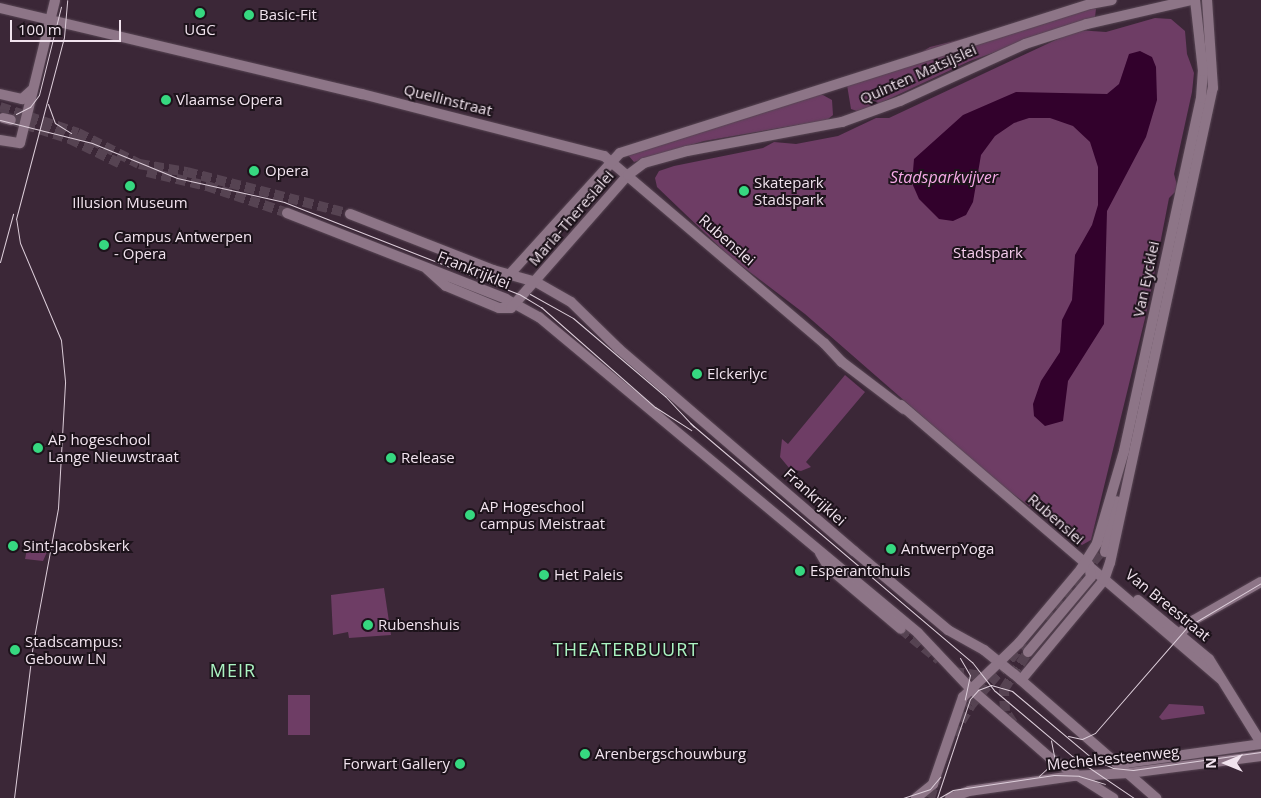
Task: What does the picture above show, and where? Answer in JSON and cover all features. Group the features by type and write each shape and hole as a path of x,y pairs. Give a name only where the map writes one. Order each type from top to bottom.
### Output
{"main road":[{"path":"0,140 20,143 54,0"},
{"name":"Quinten Matsijslei","path":"610,160 627,150 694,128 1090,4 1112,0"},
{"name":"Quinten Matsijslei","path":"628,175 644,163 671,154 838,123 877,111 1040,38 1191,0"},
{"name":"Van Eycklei","path":"1088,564 1097,543 1124,451 1201,98 1202,71 1195,0"},
{"name":"Van Eycklei","path":"1106,577 1213,88 1207,0"},
{"name":"Quellinstraat","path":"0,8 587,150 610,160"},
{"path":"0,94 25,98 34,87"},
{"path":"16,98 25,105 27,115"},
{"name":"Rubenslei","path":"610,160 824,343 837,349 904,409 1088,564"},
{"name":"Maria-Theresialei","path":"509,275 610,160"},
{"name":"Maria-Theresialei","path":"517,304 628,175"},
{"name":"Frankrijklei","path":"287,213 420,265 446,286 502,308 517,304 539,317 818,547 918,634 971,689 1073,776 1113,798"},
{"name":"Frankrijklei","path":"350,214 472,262 536,282 576,306 619,349 940,624 1000,662 1156,798"},
{"name":"Van Eycklei","path":"1104,551 1122,480 1134,454"},
{"path":"818,547 830,568 901,629"},
{"path":"1028,652 1091,577 1088,564"},
{"path":"916,798 933,783 960,703 971,689 1000,662 1088,564"},
{"name":"Van Breestraat","path":"1088,564 1177,636 1221,679 1261,744"},
{"path":"1021,680 1106,577"},
{"path":"1177,636 1198,617 1261,582"},
{"name":"Mechelsesteenweg","path":"1119,764 1261,744"},
{"name":"Mechelsesteenweg","path":"950,798 969,791 1073,776 1129,773 1261,756"}],"green space":[{"path":"1091,7 1096,9 1095,17 970,61 876,105 857,111 851,109 847,85 909,60 930,47"},
{"name":"Stadspark","path":"1155,18 1171,19 1185,31 1187,54 1194,73 1192,92 1174,174 1178,189 1169,198 1148,306 1091,540 1082,545 1002,486 805,314 730,257 657,187 655,178 659,171 674,166 763,148 774,142 796,144 838,136 876,118 889,118 1077,30 1106,32"},
{"path":"821,94 832,100 833,115 827,120 704,141 634,162 628,155"},
{"path":"845,375 865,392 806,462 811,467 801,471 790,469 780,457 782,439 788,444"},
{"path":"29,539 41,542 39,550 47,552 43,561 25,559"},
{"path":"384,588 391,635 349,638 348,632 333,635 331,595"},
{"path":"288,695 310,695 310,735 288,735"},
{"path":"1169,704 1203,706 1205,714 1162,720 1159,717"}],"water":[{"name":"Stadsparkvijver","path":"1140,51 1152,57 1156,67 1157,100 1146,137 1107,211 1104,324 1068,381 1063,421 1045,426 1034,416 1033,404 1041,381 1060,352 1062,320 1072,300 1075,255 1092,225 1098,205 1098,167 1090,142 1073,126 1050,118 1029,118 1014,123 995,136 981,155 973,202 966,215 953,221 939,219 919,199 912,183 914,159 963,115 1016,92 1107,94 1119,84 1129,54"}],"tunnel":[{"path":"0,107 78,133 139,164 187,172 350,214"},
{"path":"11,120 70,139 119,163"},
{"path":"147,172 207,186 287,213"},
{"path":"1045,619 1103,550"},
{"path":"901,629 939,660"},
{"path":"953,734 971,705 1024,643"},
{"path":"1013,723 1005,711 1004,689 1028,652"},
{"path":"954,672 989,677"},
{"path":"930,798 936,780"}],"tram line":[{"path":"14,798 33,643 58,508 65,381 61,340 20,243 16,219 64,37 67,0"},
{"path":"16,114 30,107 39,95 61,7"},
{"path":"48,104 55,123 71,133"},
{"path":"0,120 92,143 177,178 284,202 519,294 541,307 655,407 691,430"},
{"path":"0,262 13,214"},
{"path":"530,294 573,318 665,396 694,427"},
{"path":"690,423 972,662 995,691 1072,756 1134,798"},
{"path":"1068,736 1082,739 1095,733 1187,627 1261,583"},
{"path":"960,658 970,675 965,699"},
{"path":"937,798 970,699 978,690 991,685 1012,691 1093,759 1113,768 1133,770 1261,752"},
{"path":"1039,776 1055,761 1051,740"},
{"path":"939,798 953,790 1054,775 1079,776 1105,784"},
{"path":"903,798 930,789 940,777"}],"place":[{"name":"UGC","path":"200,13"},
{"name":"Basic-Fit","path":"249,15"},
{"name":"Vlaamse Opera","path":"166,100"},
{"name":"Opera","path":"254,171"},
{"name":"Illusion Museum","path":"130,186"},
{"name":"Skatepark Stadspark","path":"744,191"},
{"name":"Campus Antwerpen - Opera","path":"104,245"},
{"name":"Elckerlyc","path":"697,374"},
{"name":"AP hogeschool Lange Nieuwstraat","path":"38,448"},
{"name":"Release","path":"391,458"},
{"name":"AP Hogeschool campus Meistraat","path":"470,515"},
{"name":"Sint-Jacobskerk","path":"13,546"},
{"name":"AntwerpYoga","path":"891,549"},
{"name":"Esperantohuis","path":"800,571"},
{"name":"Het Paleis","path":"544,575"},
{"name":"Rubenshuis","path":"368,625"},
{"name":"Stadscampus: Gebouw LN","path":"15,650"},
{"name":"Arenbergschouwburg","path":"585,754"},
{"name":"Forwart Gallery","path":"460,764"}],"district":[{"name":"THEATERBUURT","path":"626,649"},
{"name":"MEIR","path":"233,670"}]}
